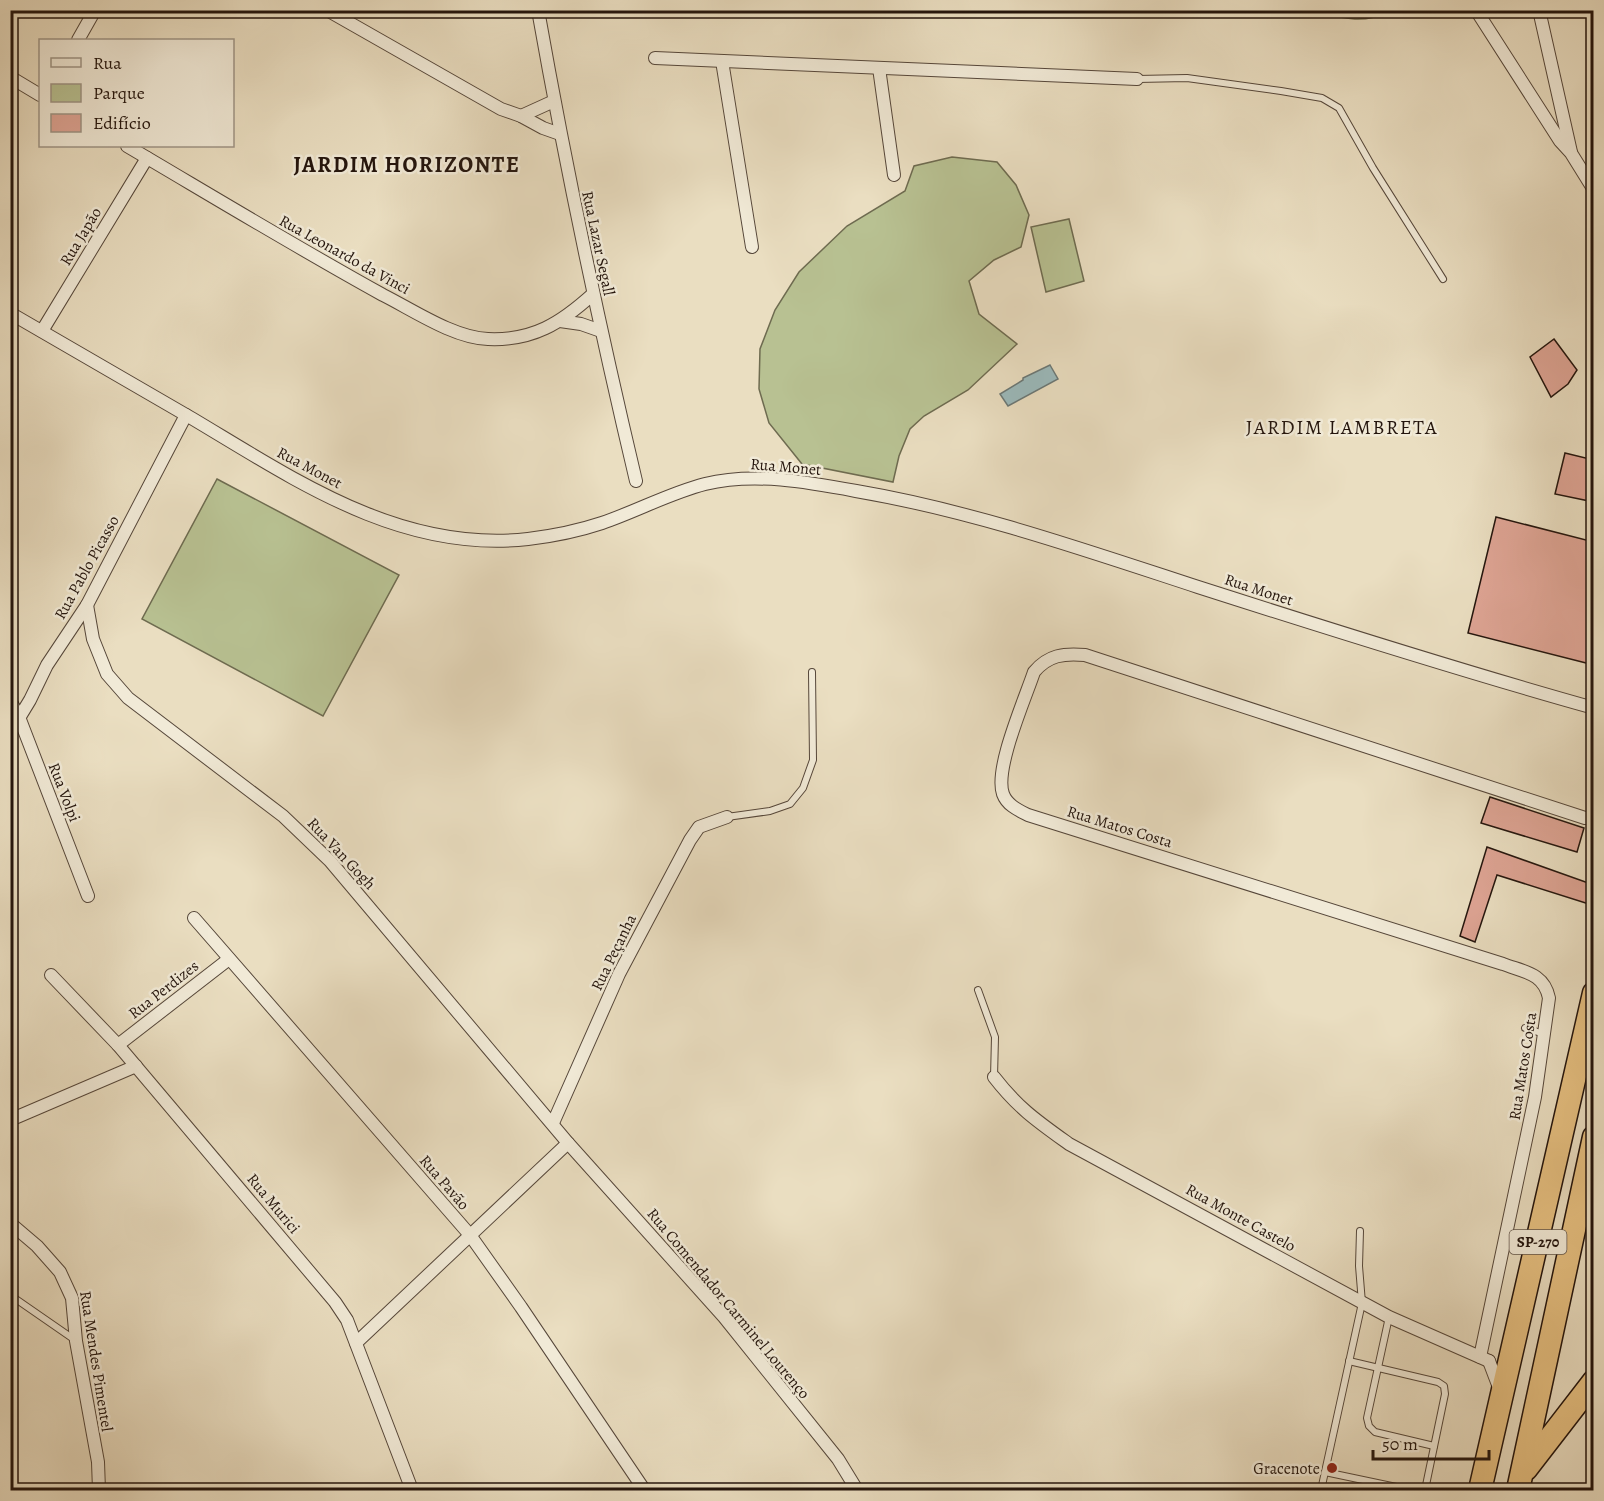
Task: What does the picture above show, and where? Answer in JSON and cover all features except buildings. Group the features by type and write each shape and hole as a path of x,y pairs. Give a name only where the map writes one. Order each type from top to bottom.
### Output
{"highway":[{"name":"SP-270","path":"1480,1491 1593,993"},
{"name":"SP-270","path":"1520,1483 1593,1137"},
{"path":"1520,1483 1593,1381"}],"street":[{"path":"79,39 95,10"},
{"path":"327,10 501,110 521,116 560,134"},
{"name":"Rua Lazar Segall","path":"538,10 560,134 593,294 636,481"},
{"path":"1476,10 1593,190"},
{"path":"1539,10 1571,153"},
{"path":"655,58 1137,79"},
{"path":"722,61 752,247"},
{"path":"879,68 894,175"},
{"path":"10,77 39,94"},
{"path":"521,116 554,100"},
{"name":"Rua Leonardo da Vinci","path":"128,147 296,247 435,322 464,334 485,339 509,339 539,333 560,321 593,294"},
{"name":"Rua Japão","path":"42,331 147,158"},
{"name":"Rua Monet","path":"10,313 314,491 417,532 494,541 526,539 573,532 603,523 704,484 737,479 810,483 938,507 991,520 1310,623 1593,708"},
{"path":"560,321 601,330"},
{"name":"Rua Pablo Picasso","path":"10,733 47,665 87,605 186,415"},
{"name":"Rua Van Gogh","path":"87,605 93,639 107,674 128,698 283,816 330,861 553,1122 568,1143"},
{"name":"Rua Matos Costa","path":"1485,1359 1545,1034 1549,998 1544,982 1535,976 1480,957 1028,815 1012,806 1004,796 1000,779 1003,762 1034,672 1042,662 1055,656 1085,655 1589,818"},
{"name":"Rua Volpi","path":"10,700 19,717 88,896"},
{"name":"Rua Peçanha","path":"553,1122 619,974 685,848 699,827 727,817"},
{"name":"Rua Pavão","path":"194,918 470,1235 643,1488"},
{"name":"Rua Perdizes","path":"118,1045 229,959"},
{"name":"Rua Murici","path":"51,975 118,1045 325,1289 347,1320 412,1491"},
{"path":"10,1120 136,1066"},
{"name":"Rua Monte Castelo","path":"994,1077 1011,1100 1029,1116 1069,1144 1389,1317 1485,1359"},
{"path":"356,1343 568,1143"},
{"name":"Rua Comendador Carminel Lourenço","path":"568,1143 752,1352 838,1459 857,1491"},
{"name":"Rua Mendes Pimentel","path":"10,1223 37,1246 60,1272 72,1298 76,1341 98,1462 99,1491"},
{"path":"1502,1394 1485,1359 1515,1343"}],"lane":[{"path":"1137,79 1187,78 1292,93 1332,102 1340,108 1373,168 1443,279"},
{"path":"727,817 770,811 790,804 803,788 813,760 812,672"},
{"path":"978,990 995,1037 994,1077"},
{"path":"1525,1028 1545,1034"},
{"path":"1321,1491 1362,1303 1359,1266 1360,1231"},
{"path":"10,1295 76,1341"},
{"path":"1389,1317 1367,1418 1369,1426 1375,1432 1434,1446"},
{"path":"1349,1361 1438,1382 1444,1386 1445,1394 1425,1491"},
{"path":"1325,1472 1401,1488 1400,1491"}],"green space":[{"path":"1389,10 1370,18 1361,19 1343,18 1315,11"},
{"path":"952,157 997,162 1016,185 1029,215 1021,247 994,260 969,281 979,314 1017,344 968,390 924,416 910,429 899,456 893,482 802,464 769,423 759,389 760,349 775,310 799,272 847,226 905,191 914,166"},
{"path":"1069,219 1084,281 1046,292 1031,227"},
{"path":"217,479 399,575 323,716 142,619"}],"water":[{"path":"1050,365 1058,379 1008,406 1000,394 1023,378"}],"place":[{"name":"Gracenote","path":"1332,1468"}],"district":[{"name":"JARDIM HORIZONTE","path":"407,164"},
{"name":"JARDIM LAMBRETA","path":"1342,427"}]}
